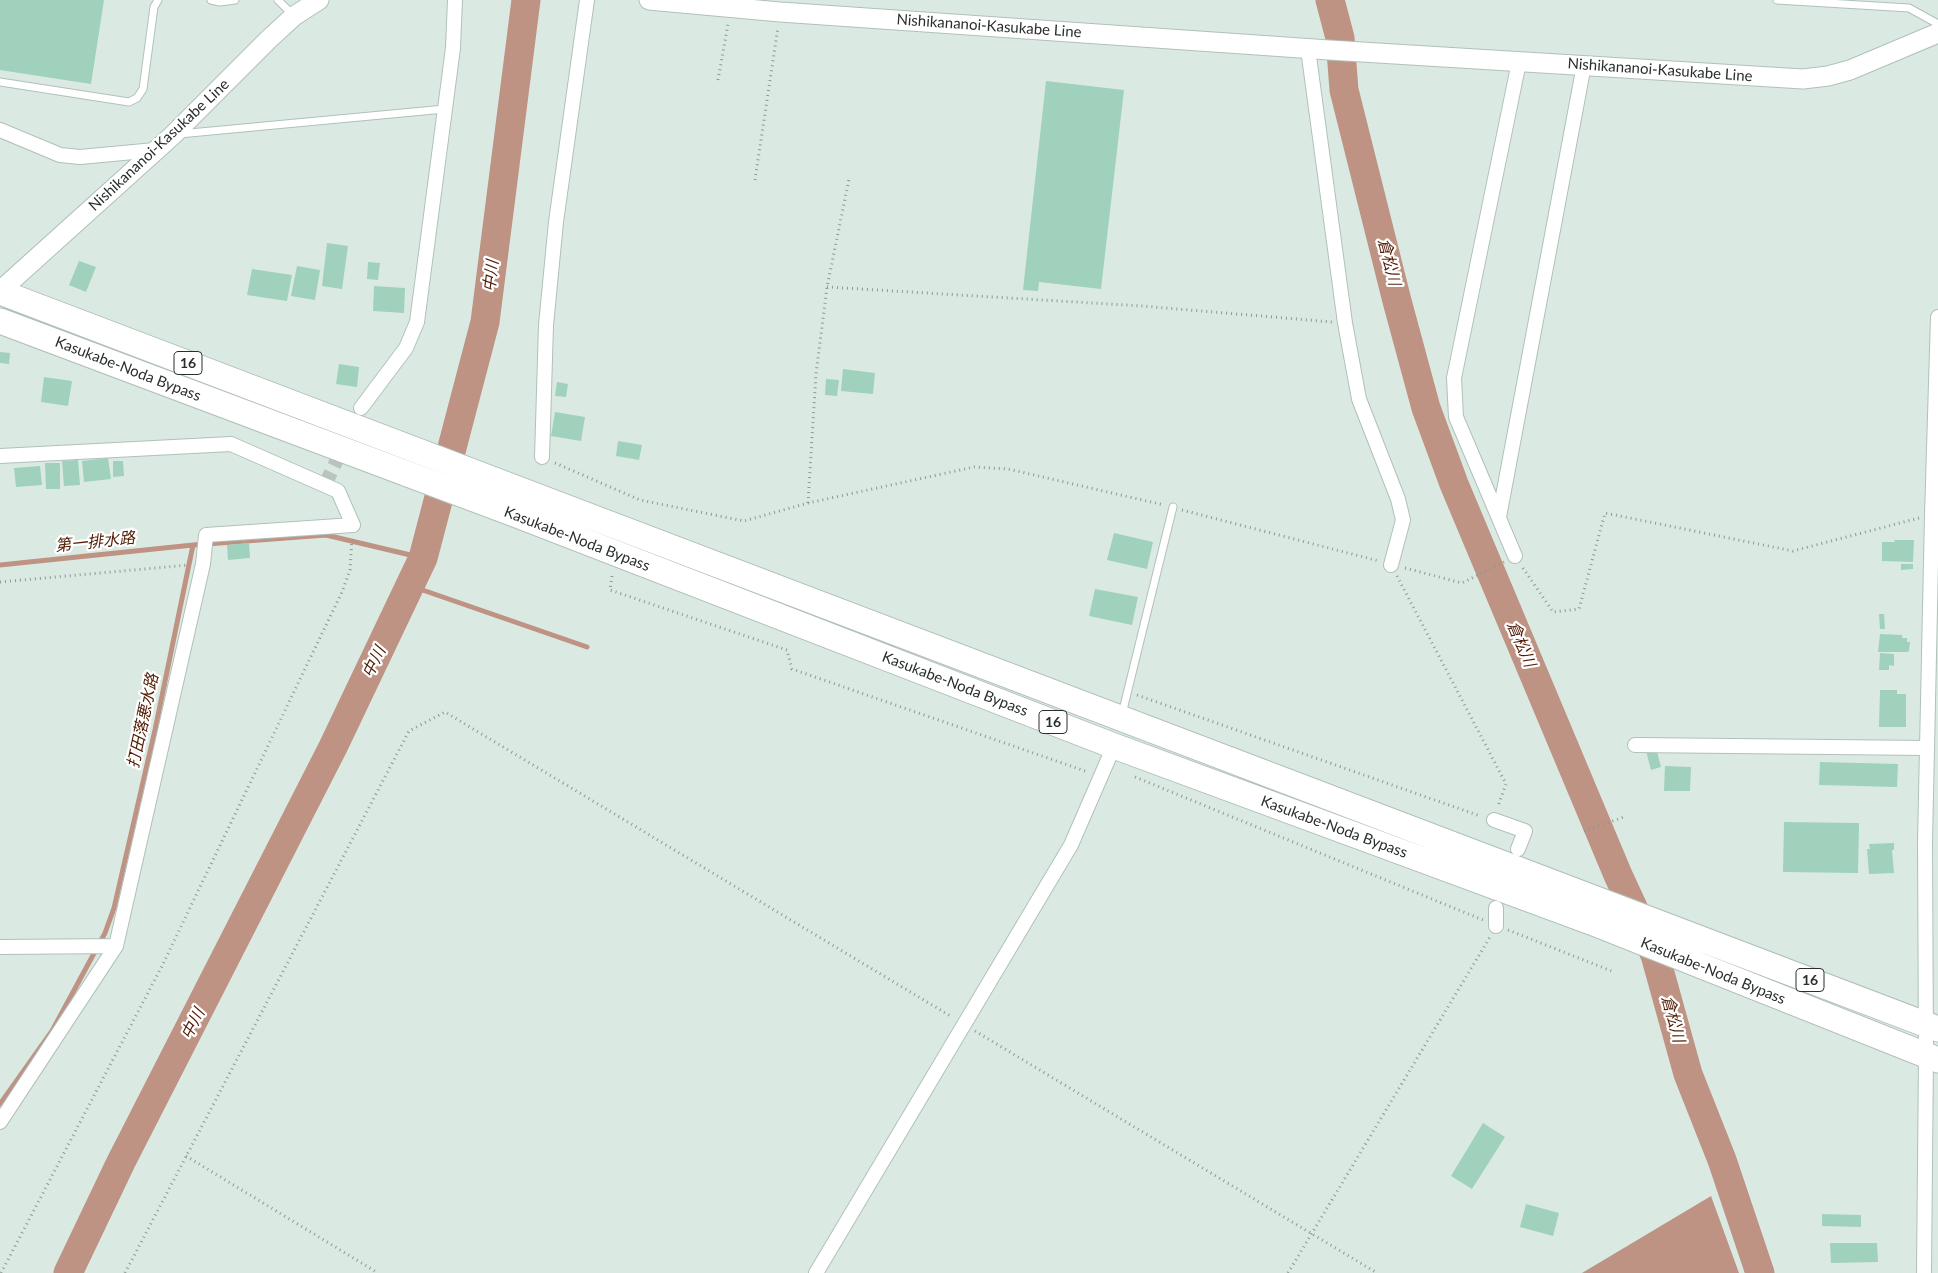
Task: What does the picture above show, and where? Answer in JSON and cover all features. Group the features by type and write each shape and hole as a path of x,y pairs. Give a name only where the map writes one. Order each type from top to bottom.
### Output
{"highway":[{"name":"Kasukabe-Noda Bypass","path":"0,292 1932,1027"},
{"name":"Kasukabe-Noda Bypass","path":"0,321 517,515 1107,762 1591,922 1932,1057"}],"main road":[{"name":"Nishikananoi-Kasukabe Line","path":"0,292 173,135 294,16 319,0"},
{"name":"Nishikananoi-Kasukabe Line","path":"649,0 780,12 1329,50 1777,78 1811,78 1850,70 1938,33"}],"street":[{"path":"361,408 406,348 417,322 453,48 455,0"},
{"path":"542,457 547,316 556,222 587,0"},
{"path":"1308,48 1345,323 1359,399 1398,499 1403,520 1392,565"},
{"path":"1515,556 1456,417 1454,378 1519,62"},
{"path":"1499,517 1584,66"},
{"path":"0,130 60,154 80,157 155,150"},
{"path":"1924,1273 1932,1057 1925,842 1935,515 1938,317"},
{"path":"0,456 231,444 338,491 353,525 206,535 203,564 116,946 0,1122"},
{"path":"1636,745 1927,748"},
{"path":"816,1273 1071,845 1107,762"},
{"path":"1494,820 1524,831 1518,849"},
{"path":"1496,908 1496,926"},
{"path":"0,947 116,946"}],"lane":[{"path":"0,82 129,102 137,98 143,89 154,7 158,0"},
{"path":"211,0 220,2 235,0"},
{"path":"278,0 294,16"},
{"path":"1776,0 1909,8 1938,24"},
{"path":"173,135 445,109"},
{"path":"1121,719 1173,507"}],"path":[{"path":"718,80 730,7"},
{"path":"755,180 780,12"},
{"path":"808,503 816,374 827,287 849,179"},
{"path":"827,287 1142,306 1345,323"},
{"path":"542,457 640,500 744,520 808,503 974,467 1008,469 1173,507 1462,583 1515,556 1553,612 1579,609 1605,513 1793,551 1935,515"},
{"path":"1,1273 162,966 342,592 350,570 353,525"},
{"path":"0,582 203,564"},
{"path":"1127,691 1494,820 1506,784 1392,565"},
{"path":"612,576 610,590 787,650 792,669 1107,762 1167,792 1614,972"},
{"path":"125,1273 409,731 445,712 1377,1273"},
{"path":"1584,831 1624,817"},
{"path":"1288,1273 1496,926"},
{"path":"186,1156 378,1273"}],"shaded area":[{"path":"1711,1196 1739,1273 1582,1273"}],"building":[{"path":"0,0 104,0 91,84 0,70"},
{"path":"1046,81 1124,90 1101,289 1039,282 1038,291 1023,290"},
{"path":"327,243 348,246 342,289 322,286"},
{"path":"79,261 96,267 86,292 69,285"},
{"path":"368,262 380,263 378,280 367,279"},
{"path":"297,266 320,270 315,300 291,296"},
{"path":"252,269 292,275 287,301 247,295"},
{"path":"374,286 405,288 404,313 373,311"},
{"path":"0,352 10,353 9,364 0,363"},
{"path":"339,364 359,367 357,387 336,384"},
{"path":"843,369 875,373 873,394 841,391"},
{"path":"44,377 72,381 68,406 41,402"},
{"path":"826,379 839,380 837,396 825,395"},
{"path":"557,382 568,384 566,397 555,396"},
{"path":"555,412 585,417 581,441 551,436"},
{"path":"618,441 642,445 639,460 616,456"},
{"path":"108,458 111,479 84,482 82,461"},
{"path":"78,460 80,485 64,486 62,461"},
{"path":"113,461 123,461 124,476 113,477"},
{"path":"45,463 60,463 60,489 46,489"},
{"path":"40,466 42,485 16,487 14,468"},
{"path":"1114,533 1153,542 1147,569 1107,560"},
{"path":"1894,540 1914,540 1913,562 1882,561 1882,542 1895,542"},
{"path":"249,543 250,558 228,560 227,545"},
{"path":"1901,564 1913,564 1913,569 1901,570"},
{"path":"1095,589 1138,597 1132,625 1089,616"},
{"path":"1879,614 1884,614 1885,629 1880,629"},
{"path":"1880,634 1902,635 1902,638 1907,638 1907,642 1910,642 1909,651 1878,652"},
{"path":"1880,653 1894,654 1894,666 1889,665 1889,670 1879,670"},
{"path":"1880,690 1897,690 1897,694 1906,694 1906,727 1879,727"},
{"path":"1656,748 1661,767 1651,770 1646,751"},
{"path":"1820,762 1898,764 1897,787 1819,785"},
{"path":"1665,766 1691,767 1690,791 1664,791"},
{"path":"1784,822 1859,823 1858,873 1783,872"},
{"path":"1894,843 1894,850 1892,850 1894,873 1869,874 1867,849 1870,849 1869,844"},
{"path":"1483,1123 1505,1137 1472,1189 1451,1176"},
{"path":"1526,1204 1559,1213 1553,1236 1520,1227"},
{"path":"1822,1214 1861,1215 1861,1227 1822,1226"},
{"path":"1830,1243 1877,1243 1878,1262 1831,1263"}],"waterway":[{"name":"中川","path":"68,1273 121,1162 333,747 423,558 485,322 526,0"},
{"name":"倉松川","path":"1330,0 1340,38 1344,90 1426,408 1454,484 1618,875 1655,955 1688,1074 1722,1160 1760,1273"},
{"name":"打田落悪水路","path":"0,565 193,545 326,535 423,558"},
{"name":"打田落悪水路","path":"0,1104 52,1031 105,933 114,908 155,730 193,545"},
{"path":"411,586 587,647"}],"tunnel":[{"path":"325,485 344,445"}],"water label":[{"name":"第一排水路","path":"95,542"}]}
